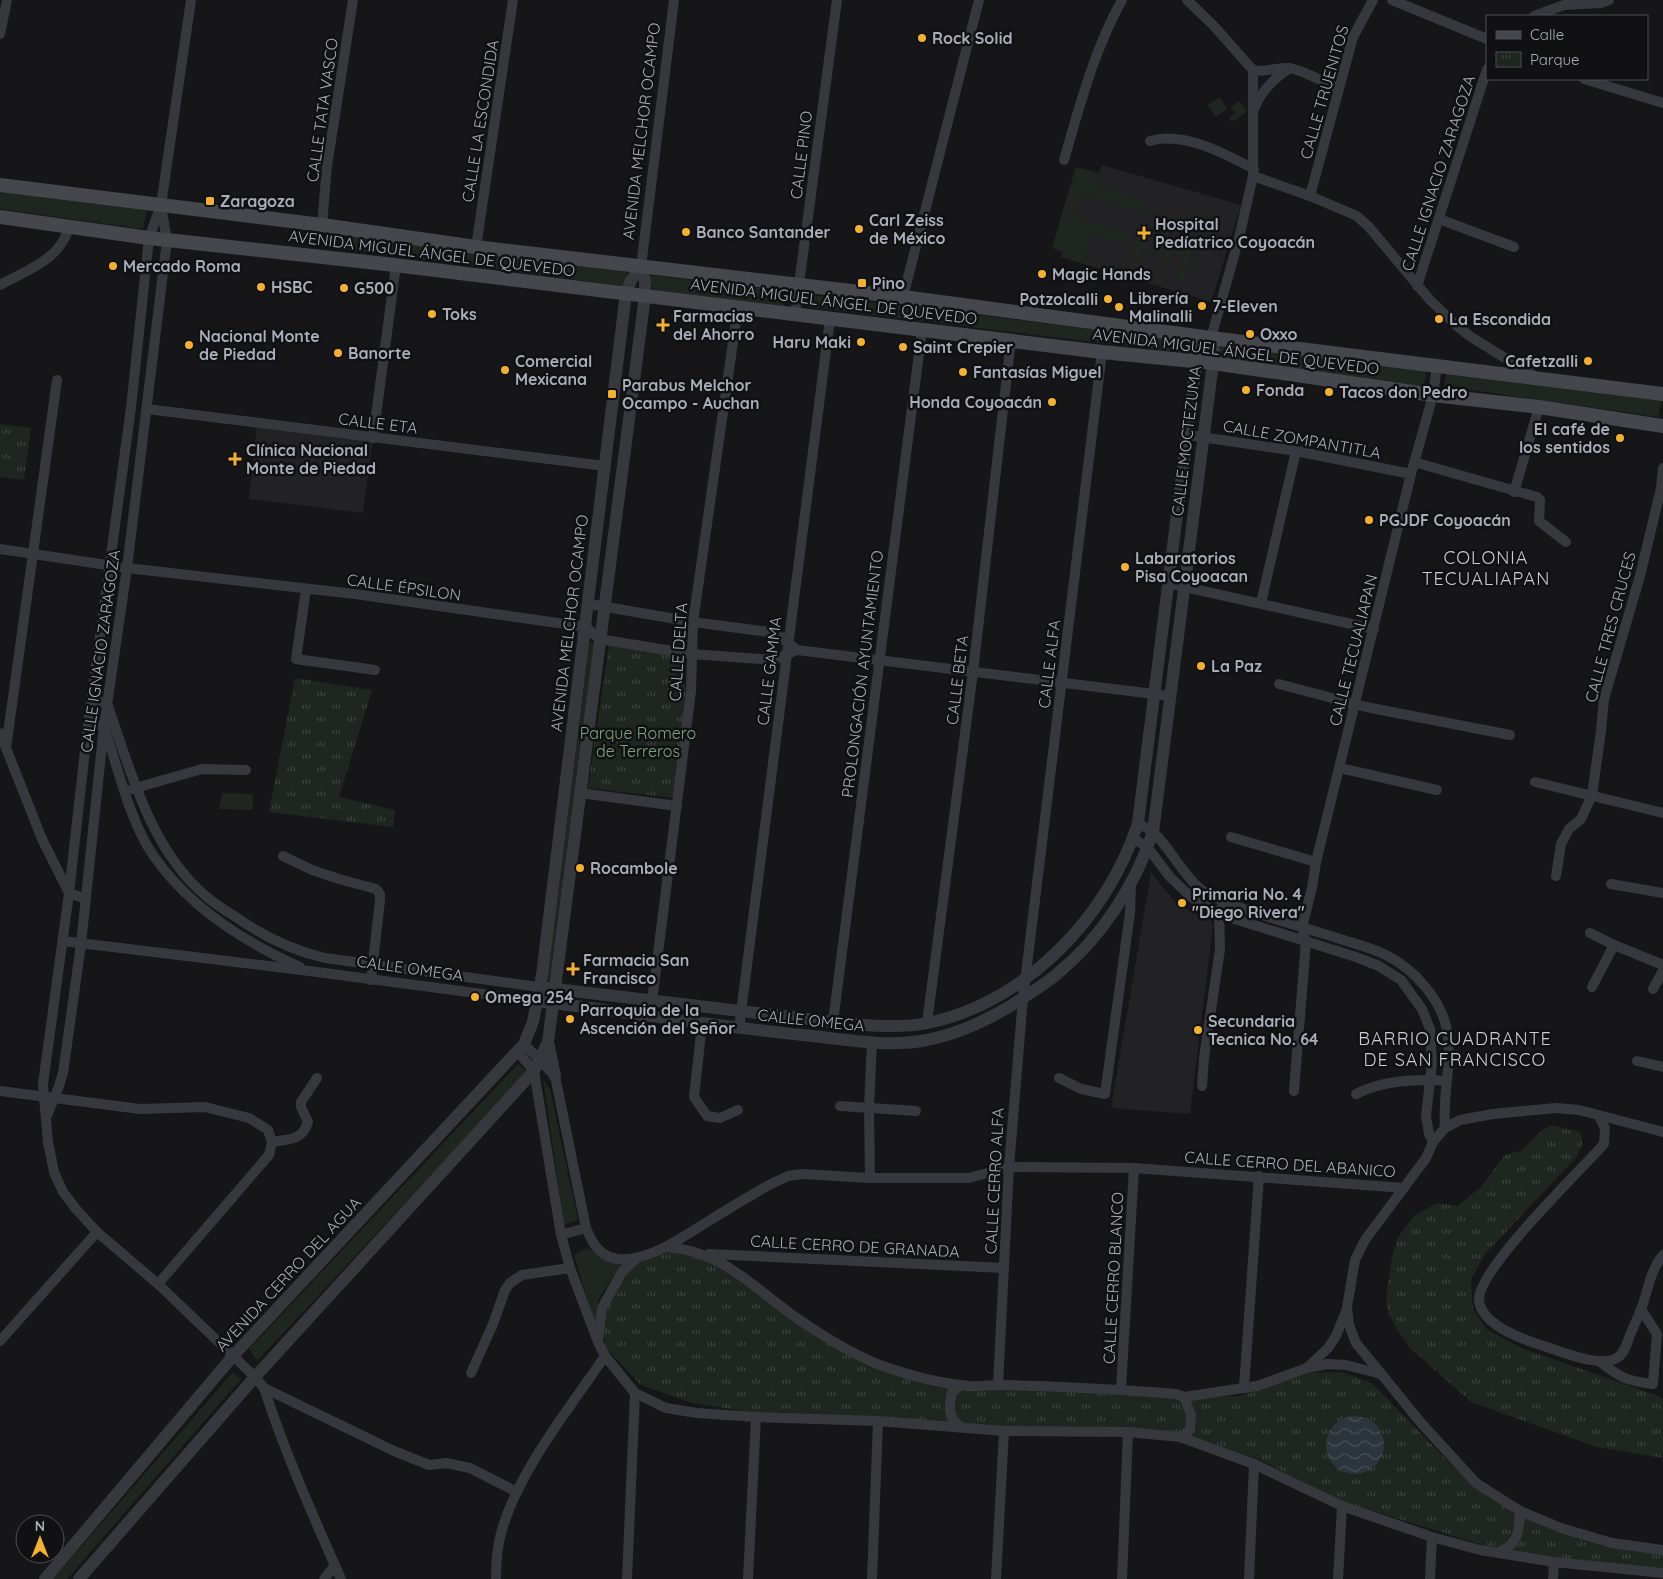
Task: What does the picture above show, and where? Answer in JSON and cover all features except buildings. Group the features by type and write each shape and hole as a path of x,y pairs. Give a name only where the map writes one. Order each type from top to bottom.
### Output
{"main road":[{"name":"AVENIDA MIGUEL ÁNGEL DE QUEVEDO","path":"0,185 322,225 476,247 903,297 1211,338 1663,394"},
{"name":"AVENIDA MIGUEL ÁNGEL DE QUEVEDO","path":"0,217 149,238 396,265 1102,352 1213,363 1663,426"}],"street":[{"path":"0,34 6,0"},
{"name":"CALLE IGNACIO ZARAGOZA","path":"49,1099 45,1072 63,942 91,700 131,408 149,238 161,205 191,0"},
{"name":"CALLE TATA VASCO","path":"322,225 327,166 353,0"},
{"name":"CALLE LA ESCONDIDA","path":"476,247 513,0"},
{"name":"AVENIDA MELCHOR OCAMPO","path":"555,988 599,638 645,296 645,281 641,267 674,0"},
{"name":"CALLE PINO","path":"795,314 837,0"},
{"path":"903,297 979,0"},
{"path":"1064,160 1097,52 1108,25 1122,0"},
{"path":"1187,0 1213,25 1253,70 1254,173 1239,238 1211,338"},
{"name":"CALLE TRUENITOS","path":"1310,196 1353,37 1373,0"},
{"path":"1392,0 1486,39"},
{"path":"1537,15 1564,5 1602,3 1609,0"},
{"path":"1253,70 1265,71 1290,68 1339,89"},
{"path":"1254,112 1263,92 1290,68"},
{"name":"CALLE IGNACIO ZARAGOZA","path":"1417,286 1486,72"},
{"path":"1587,80 1663,102"},
{"path":"1150,141 1165,138 1184,140 1227,156 1254,173 1349,212 1364,222 1417,286 1470,337 1538,378"},
{"name":"CALLE IGNACIO ZARAGOZA","path":"49,1099 63,1072 81,944 104,726 127,568 167,240 161,205"},
{"path":"1439,219 1514,247"},
{"path":"0,285 50,257 60,248 69,227"},
{"path":"374,438 396,265"},
{"name":"AVENIDA MELCHOR OCAMPO","path":"539,987 586,628 626,293 631,280 641,267"},
{"name":"CALLE DELTA","path":"652,1000 691,691 693,622 738,307"},
{"name":"CALLE GAMMA","path":"740,1028 830,319"},
{"name":"PROLONGACIÓN AYUNTAMIENTO","path":"833,1022 922,330"},
{"name":"CALLE MOCTEZUMA","path":"1134,838 1138,824 1198,348 1211,338 1214,351 1213,363 1154,832 1148,848"},
{"name":"CALLE BETA","path":"927,1023 974,672 1011,340"},
{"name":"CALLE ALFA","path":"1025,980 1102,352"},
{"name":"CALLE TECUALIAPAN","path":"1302,927 1410,474 1432,395 1437,366"},
{"path":"6,748 57,380"},
{"path":"1514,492 1538,407"},
{"name":"CALLE ETA","path":"147,409 605,466"},
{"name":"CALLE ZOMPANTITLA","path":"1188,435 1296,452 1410,474"},
{"path":"1261,603 1296,452"},
{"path":"1414,462 1537,497 1540,500 1539,521 1566,542"},
{"name":"CALLE TRES CRUCES","path":"1556,876 1561,844 1569,828 1581,818 1592,795 1604,699 1640,576 1663,468"},
{"name":"CALLE ÉPSILON","path":"0,549 127,568 354,594 586,628 599,638 692,654 774,660 797,650"},
{"path":"1167,583 1374,629"},
{"path":"306,589 296,659 375,670"},
{"path":"589,604 693,622 776,633 797,650 1170,696"},
{"path":"1279,684 1356,704 1510,735"},
{"path":"91,700 107,703"},
{"name":"CALLE OMEGA","path":"107,703 149,817 164,848 184,874 207,897 262,935 285,946 325,958 539,987 873,1026 906,1026 927,1023 976,1006 1025,980 1062,947 1094,911 1116,876 1134,838"},
{"path":"88,724 104,726 136,822 152,854 176,884 201,908 258,947 310,971"},
{"path":"0,733 42,839 69,893 86,899"},
{"path":"125,791 202,768 246,770"},
{"path":"1340,768 1437,790"},
{"path":"1535,782 1663,812"},
{"path":"580,793 677,806"},
{"path":"1138,824 1154,832 1197,887 1208,894 1224,901 1364,946 1388,956 1414,974 1438,1006 1447,1028 1449,1049 1444,1108 1445,1128"},
{"path":"1231,837 1316,862"},
{"path":"1134,838 1148,848 1170,878 1191,897 1219,914 1356,956 1379,966 1401,980 1422,1009 1430,1029 1432,1049 1431,1080 1426,1116 1429,1134 1433,1142"},
{"name":"CALLE OMEGA","path":"63,942 310,971 702,1024 872,1042 906,1043 950,1035 984,1021 1057,975 1085,948 1107,921 1131,884 1148,848"},
{"path":"283,856 312,870 338,879 376,888 380,894 380,900 371,980"},
{"path":"1060,1078 1081,1089 1105,1094 1130,913 1131,884"},
{"path":"1611,884 1663,893"},
{"path":"1202,1086 1204,1058 1220,949 1219,914 1224,901"},
{"path":"1294,1091 1306,941 1302,927"},
{"path":"1590,933 1663,965"},
{"path":"1592,987 1614,945"},
{"path":"1653,989 1663,971"},
{"name":"CALLE CERRO ALFA","path":"998,1385 1009,1167 1025,980"},
{"name":"AVENIDA CERRO DEL AGUA","path":"45,1579 232,1356 521,1048 533,1022 539,987"},
{"path":"79,1579 255,1377 537,1067 548,1042 555,988"},
{"path":"702,1024 694,1097 707,1116 720,1118 738,1110"},
{"path":"548,1042 586,1228 591,1242 601,1252 616,1259 637,1258"},
{"path":"870,1178 868,1108 872,1042"},
{"path":"521,1048 537,1067 555,1076"},
{"path":"1432,1049 1449,1049"},
{"path":"1637,1062 1663,1067"},
{"path":"537,1067 560,1235 570,1268 605,1356 635,1393 666,1408 697,1413 960,1426 1004,1431 1128,1432 1180,1437 1254,1464 1342,1506 1432,1537 1480,1550 1554,1562 1663,1573"},
{"path":"272,1142 298,1137 306,1131 308,1122 301,1107 301,1102 317,1078"},
{"path":"1356,1094 1368,1087 1431,1080 1446,1081"},
{"path":"0,1092 140,1109 205,1107 248,1118 268,1130 272,1142 269,1155 158,1284"},
{"path":"49,1099 46,1118 48,1142 54,1172 63,1192 98,1232 158,1284 255,1377 264,1388 275,1424 341,1579"},
{"path":"840,1106 916,1112"},
{"name":"CALLE CERRO DEL ABANICO","path":"637,1258 667,1246 752,1195 788,1176 802,1174 870,1178 969,1178 1009,1167 1134,1168 1404,1188 1426,1158 1433,1142 1445,1128 1460,1120 1473,1117 1556,1108 1579,1110 1663,1132"},
{"path":"1599,1116 1605,1128 1604,1144 1502,1254 1481,1287 1479,1301 1483,1310 1493,1323 1500,1328 1541,1346 1577,1357 1599,1361 1616,1358 1624,1350 1656,1263 1663,1255"},
{"name":"CALLE CERRO BLANCO","path":"1121,1389 1134,1168"},
{"path":"1244,1387 1259,1176"},
{"path":"1307,1368 1328,1348 1336,1336 1347,1308 1356,1260 1365,1240 1404,1188"},
{"path":"560,1235 586,1228"},
{"path":"0,1341 98,1232"},
{"path":"667,1246 705,1254 733,1269 792,1314 842,1346 877,1364 913,1376 944,1383 1121,1389 1176,1394 1184,1397 1256,1386 1307,1368 1327,1364 1346,1365 1381,1374"},
{"name":"CALLE CERRO DE GRANADA","path":"705,1254 1004,1268"},
{"path":"598,1342 602,1308 622,1272 637,1258"},
{"path":"470,1373 505,1290 510,1283 522,1275 570,1268"},
{"path":"1347,1308 1349,1325 1356,1343 1422,1424 1476,1483 1520,1511 1561,1528 1612,1544 1663,1550"},
{"path":"1599,1361 1620,1377 1653,1384 1657,1334 1641,1308"},
{"path":"496,1579 496,1564 501,1534 518,1492 538,1454 605,1356"},
{"path":"935,1425 946,1415 947,1394 944,1383"},
{"path":"960,1426 952,1419 950,1412 952,1392 962,1385"},
{"path":"264,1388 394,1451 429,1465 446,1463 470,1468 518,1492"},
{"path":"627,1579 635,1393"},
{"path":"1180,1437 1190,1430 1191,1415 1184,1397"},
{"path":"748,1579 756,1417"},
{"path":"872,1579 878,1422"},
{"path":"996,1579 1004,1431"},
{"path":"1122,1579 1128,1432"},
{"path":"1249,1579 1254,1464"},
{"path":"1338,1579 1342,1506"},
{"path":"1499,1552 1508,1548 1516,1539 1520,1511"},
{"path":"1430,1579 1432,1537"},
{"path":"1553,1579 1554,1562"},
{"path":"324,1579 335,1565"}],"shaded area":[{"name":"Hospital Pedíatrico Coyoacán","path":"1102,165 1241,205 1211,302 1061,257 1063,252 1052,248 1076,167 1099,173"},
{"path":"257,423 373,438 363,513 249,499"},
{"path":"1151,872 1178,906 1210,919 1213,925 1190,1114 1111,1108"}],"green space":[{"path":"1220,97 1227,109 1216,117 1207,105"},
{"path":"1240,101 1247,112 1232,122 1229,117 1235,113 1231,107"},
{"path":"1076,167 1099,173 1096,185 1147,201 1144,213 1083,194 1075,217 1132,235 1129,245 1091,234 1084,258 1127,271 1140,231 1144,232 1142,240 1146,242 1134,279 1061,257 1063,252 1052,248"},
{"path":"0,190 147,209 143,229 0,209"},
{"path":"349,235 627,272 623,286 347,249"},
{"path":"1173,241 1176,242 1162,287 1156,285 1167,251 1170,251"},
{"path":"1187,245 1195,248 1184,283 1176,280"},
{"path":"649,275 786,291 784,306 653,290"},
{"path":"803,294 1192,341 1192,354 801,306"},
{"path":"1219,346 1426,371 1424,387 1219,357"},
{"path":"1446,373 1662,400 1658,417 1444,386"},
{"path":"0,424 31,428 24,480 0,477"},
{"path":"588,640 594,644 551,982 544,980"},
{"name":"Parque Romero de Terreros","path":"609,644 679,654 687,694 675,798 588,788"},
{"path":"295,678 372,690 339,797 395,810 393,827 269,812"},
{"path":"222,793 253,794 253,810 219,809"},
{"path":"519,1063 527,1073 257,1361 249,1349"},
{"path":"543,1079 550,1089 578,1220 564,1225"},
{"path":"1552,1125 1580,1132 1582,1139 1581,1149 1575,1159 1485,1254 1471,1280 1473,1309 1486,1329 1524,1349 1663,1399 1663,1458 1597,1447 1471,1402 1410,1348 1388,1313 1386,1299 1392,1257 1398,1237 1414,1216 1437,1203 1457,1206 1480,1188 1505,1155 1521,1151 1541,1131"},
{"path":"587,1248 626,1263 619,1268 598,1300 595,1325 574,1255"},
{"path":"677,1250 705,1258 746,1281 829,1341 924,1380 1184,1398 1240,1396 1309,1373 1341,1372 1372,1383 1474,1488 1540,1522 1663,1553 1663,1571 1552,1558 1486,1546 1344,1502 1258,1459 1181,1435 1012,1429 757,1413 692,1403 641,1385 605,1347 602,1321 606,1306 625,1274 634,1266 652,1256"},
{"path":"233,1372 241,1379 67,1579 53,1579"}],"water":[{"path":"1355,1416 1366,1418 1376,1424 1382,1434 1384,1445 1382,1456 1376,1466 1366,1472 1355,1474 1344,1472 1334,1466 1328,1456 1326,1445 1328,1434 1334,1424 1344,1418"}],"place":[{"name":"Rock Solid","path":"922,38"},
{"name":"Zaragoza","path":"210,201"},
{"name":"Carl Zeiss de México","path":"859,229"},
{"name":"Banco Santander","path":"686,232"},
{"name":"Hospital Pedíatrico Coyoacán","path":"1144,233"},
{"name":"Mercado Roma","path":"113,266"},
{"name":"Magic Hands","path":"1042,274"},
{"name":"Pino","path":"862,283"},
{"name":"HSBC","path":"261,287"},
{"name":"G500","path":"344,288"},
{"name":"Potzolcalli","path":"1108,299"},
{"name":"7-Eleven","path":"1202,306"},
{"name":"Librería Malinalli","path":"1119,307"},
{"name":"Toks","path":"432,314"},
{"name":"La Escondida","path":"1439,319"},
{"name":"Farmacias del Ahorro","path":"663,325"},
{"name":"Oxxo","path":"1250,334"},
{"name":"Haru Maki","path":"861,342"},
{"name":"Nacional Monte de Piedad","path":"189,345"},
{"name":"Saint Crepier","path":"903,347"},
{"name":"Banorte","path":"338,353"},
{"name":"Cafetzalli","path":"1588,361"},
{"name":"Comercial Mexicana","path":"505,370"},
{"name":"Fantasías Miguel","path":"963,372"},
{"name":"Fonda","path":"1246,390"},
{"name":"Tacos don Pedro","path":"1329,392"},
{"name":"Parabus Melchor Ocampo - Auchan","path":"612,394"},
{"name":"Honda Coyoacán","path":"1052,402"},
{"name":"El café de los sentidos","path":"1620,438"},
{"name":"Clínica Nacional Monte de Piedad","path":"235,459"},
{"name":"PGJDF Coyoacán","path":"1369,520"},
{"name":"Labaratorios Pisa Coyoacan","path":"1125,567"},
{"name":"La Paz","path":"1201,666"},
{"name":"Rocambole","path":"580,868"},
{"name":"Primaria No. 4 \"Diego Rivera\"","path":"1182,903"},
{"name":"Farmacia San Francisco","path":"573,969"},
{"name":"Omega 254","path":"475,997"},
{"name":"Parroquia de la Ascención del Señor","path":"570,1019"},
{"name":"Secundaria Tecnica No. 64","path":"1198,1030"}],"district":[{"name":"COLONIA TECUALIAPAN","path":"1486,568"},
{"name":"BARRIO CUADRANTE DE SAN FRANCISCO","path":"1455,1049"}]}
